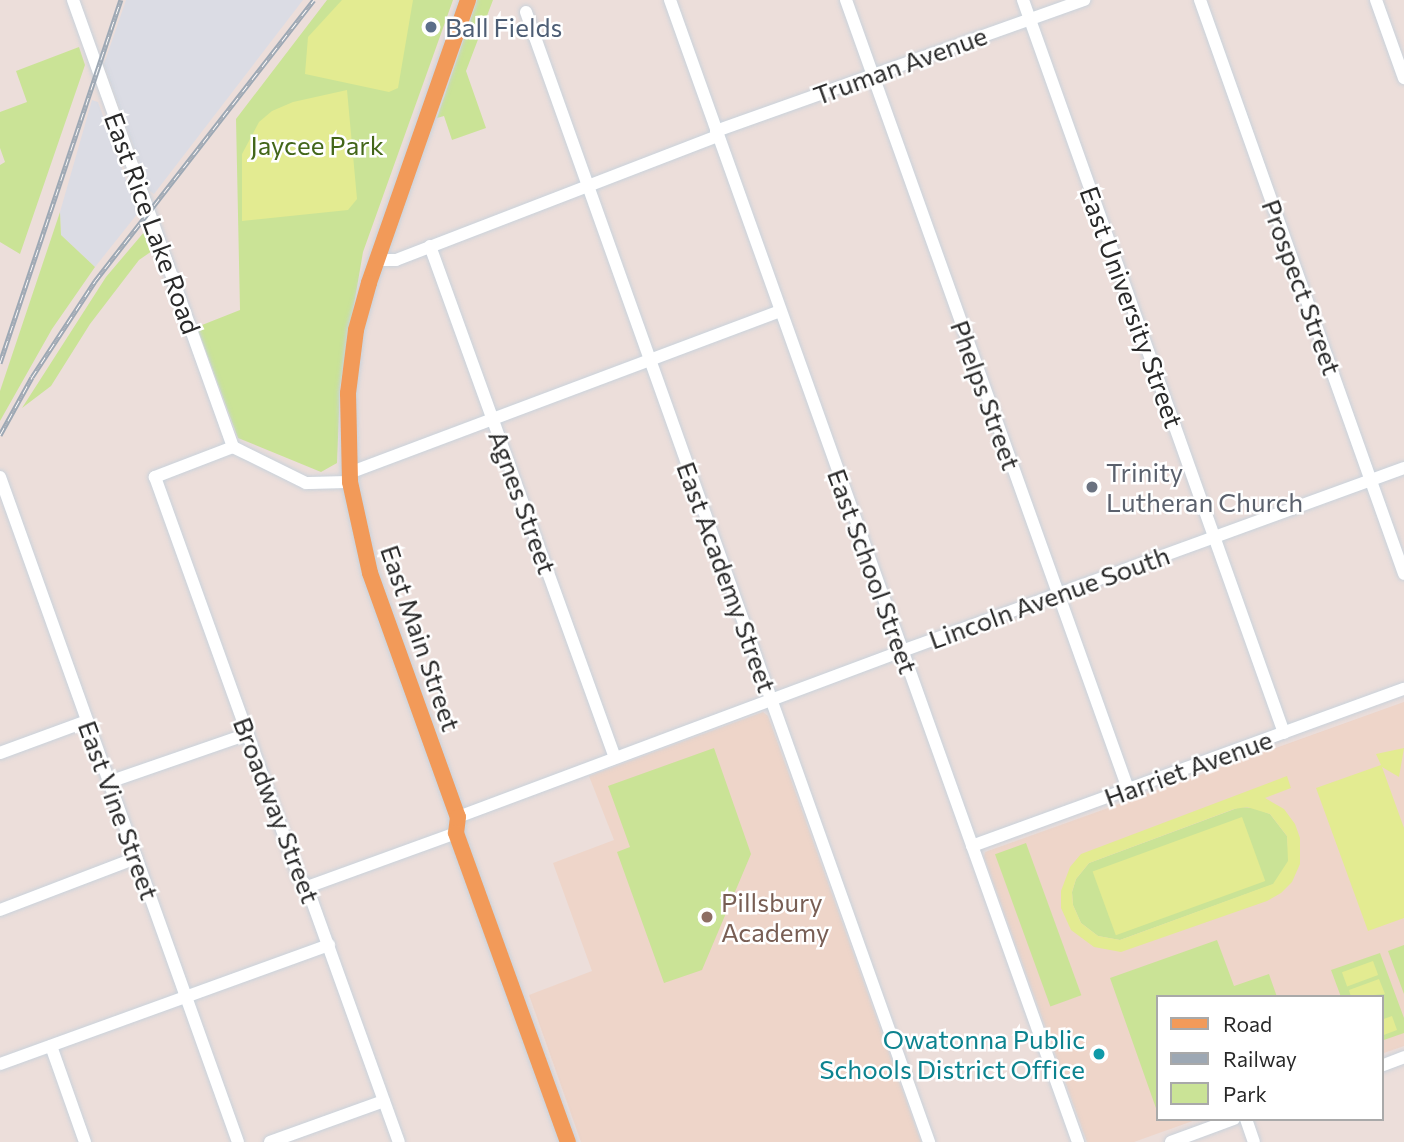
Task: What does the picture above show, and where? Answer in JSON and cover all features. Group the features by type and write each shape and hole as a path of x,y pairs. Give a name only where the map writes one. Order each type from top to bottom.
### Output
{"main road":[{"name":"East Main Street","path":"468,0 377,260 356,330 347,425 350,477 370,573 568,1142"}],"street":[{"name":"East Rice Lake Road","path":"73,0 233,447"},
{"name":"East School Street","path":"670,0 1078,1142"},
{"name":"Phelps Street","path":"846,0 1128,789"},
{"name":"East University Street","path":"1023,0 1284,733"},
{"name":"Truman Avenue","path":"377,260 396,260 873,75 1084,0"},
{"name":"Prospect Street","path":"1200,0 1404,574"},
{"path":"1376,0 1404,78"},
{"name":"East Academy Street","path":"526,12 929,1142"},
{"name":"Agnes Street","path":"430,246 615,758"},
{"path":"233,447 306,483 350,477 494,419 780,311"},
{"name":"Broadway Street","path":"233,447 155,477 299,877 307,887 399,1142"},
{"name":"Lincoln Avenue South","path":"307,887 615,758 902,650 1404,468"},
{"name":"East Vine Street","path":"0,477 238,1142"},
{"name":"Harriet Avenue","path":"972,846 1404,689"},
{"path":"0,753 87,721"},
{"path":"109,782 248,734"},
{"path":"0,910 136,859"},
{"path":"0,1064 328,945"},
{"path":"51,1046 85,1142"},
{"path":"1383,1066 1403,1061"},
{"path":"270,1142 384,1101"},
{"path":"1171,1142 1229,1121"},
{"path":"1247,1121 1254,1142"}],"shaded area":[{"path":"126,0 303,0 154,194 150,191 104,64"},
{"path":"92,100 98,102 138,213 95,267 61,235 60,212"},
{"path":"1404,702 1404,1046 1383,1053 1383,995 1156,995 1156,1121 1192,1121 1134,1142 1087,1142 984,857 985,852"},
{"name":"Pillsbury Academy","path":"763,712 768,716 921,1142 581,1142 529,995 592,971 553,863 614,840 589,776"}],"green space":[{"name":"Jaycee Park","path":"327,0 453,0 363,252 340,387 337,463 321,472 238,438 197,327 240,310 236,119"},
{"path":"342,0 413,0 398,88 389,92 305,74 308,37"},
{"path":"477,0 493,0 466,71 486,128 452,140 444,116 437,118"},
{"path":"79,47 85,65 20,254 0,242 0,165 5,162 0,148 0,112 27,102 16,71"},
{"path":"347,90 357,199 348,210 242,221 242,154 259,122 272,111 293,102"},
{"path":"60,212 61,235 95,267 52,329 0,421 0,391"},
{"path":"145,231 152,251 139,260 90,324 51,386 22,408 106,277"},
{"path":"714,748 751,854 702,970 664,983 617,852 630,847 608,786"},
{"path":"1404,748 1399,777 1382,767 1404,828 1404,918 1368,931 1316,788 1381,765 1376,754"},
{"path":"1287,776 1291,788 1265,798 1284,809 1295,824 1300,838 1300,864 1292,882 1281,893 1267,901 1121,952 1094,947 1071,930 1061,908 1061,891 1070,867 1081,854","holes":["1247,807 1270,814 1287,836 1288,861 1273,884 1120,940 1098,936 1081,923 1073,905 1072,892 1076,879 1089,863 1234,809"]},
{"path":"1240,807 1254,808 1270,814 1287,836 1289,861 1274,884 1120,940 1098,936 1081,923 1073,905 1072,892 1076,879 1089,863"},
{"path":"1242,817 1265,881 1116,935 1093,871"},
{"path":"1026,843 1081,995 1050,1007 995,854"},
{"path":"1217,940 1234,986 1269,974 1276,995 1156,995 1156,1108 1110,978"},
{"path":"1404,945 1404,994 1388,951"},
{"path":"1380,953 1404,1018 1404,1033 1383,1040 1383,995 1340,995 1331,970"},
{"path":"1373,961 1378,975 1347,986 1342,972"},
{"path":"1379,979 1385,994 1350,995 1349,990"},
{"path":"1392,1016 1397,1030 1383,1035 1383,1019"}],"railway":[{"path":"0,363 121,0"},
{"path":"0,435 32,377 95,281 314,0"}],"place":[{"name":"Ball Fields","path":"431,27"},
{"name":"Trinity Lutheran Church","path":"1092,487"},
{"name":"Pillsbury Academy","path":"707,917"},
{"name":"Owatonna Public Schools District Office","path":"1099,1054"}]}
